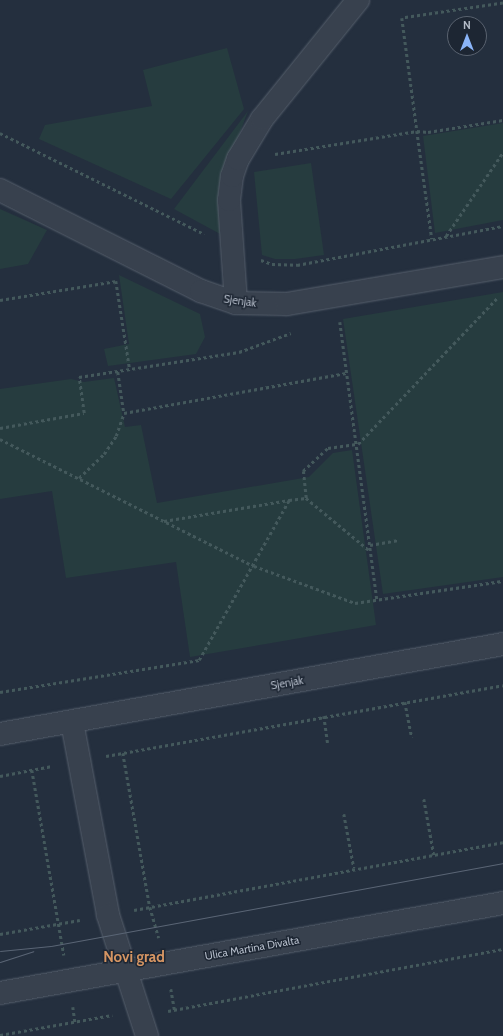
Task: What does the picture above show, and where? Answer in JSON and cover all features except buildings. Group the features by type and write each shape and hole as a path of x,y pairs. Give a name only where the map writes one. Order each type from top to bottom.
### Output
{"street":[{"path":"236,303 229,200 232,176 238,159 262,119 358,0"},
{"name":"Sjenjak","path":"0,190 202,291 236,303 287,304 503,267"},
{"name":"Sjenjak","path":"0,734 503,644"},
{"path":"72,722 108,915 147,1036"},
{"name":"Ulica Martina Divalta","path":"0,993 503,903"}],"path":[{"path":"432,239 402,18 503,3"},
{"path":"270,154 417,131 428,132 503,120"},
{"path":"446,237 503,152"},
{"path":"0,300 116,281 130,370"},
{"path":"371,551 306,498 303,472 328,448 358,444 503,292"},
{"path":"340,315 358,444 377,600"},
{"path":"0,428 84,414 79,377 239,352 296,331"},
{"path":"79,478 104,454 116,436 124,413 118,372"},
{"path":"124,413 347,373"},
{"path":"0,438 254,566 355,603 503,581"},
{"path":"163,521 306,498"},
{"path":"0,692 199,660 254,566 289,500"},
{"path":"370,545 399,540"},
{"path":"0,776 79,760 503,685"},
{"path":"405,702 412,737"},
{"path":"324,716 328,743"},
{"path":"123,753 150,907 166,964 175,1010"},
{"path":"32,770 76,1022"},
{"path":"424,799 434,855"},
{"path":"344,814 354,868"},
{"path":"0,934 354,868 503,842"},
{"path":"0,1036 139,1010 175,1010 503,949"}],"green space":[{"path":"227,48 244,109 171,199 39,139 45,125 152,106 143,70"},
{"path":"248,111 219,188 222,235 174,209"},
{"path":"503,123 503,220 435,233 423,136"},
{"path":"311,163 324,255 295,259 275,259 262,255 254,172"},
{"path":"0,209 47,230 28,264 0,269"},
{"path":"119,275 200,314 205,337 196,354 108,366 104,349 129,344"},
{"path":"503,292 503,577 383,594 343,319"},
{"path":"114,378 125,427 141,425 157,503 309,477 333,453 352,450 376,625 190,657 176,562 66,578 52,491 0,499 0,389 71,379 84,382"}],"tram line":[{"path":"0,951 51,946 503,863"},
{"path":"0,962 33,951"}],"district":[{"name":"Novi grad","path":"134,958"}]}
